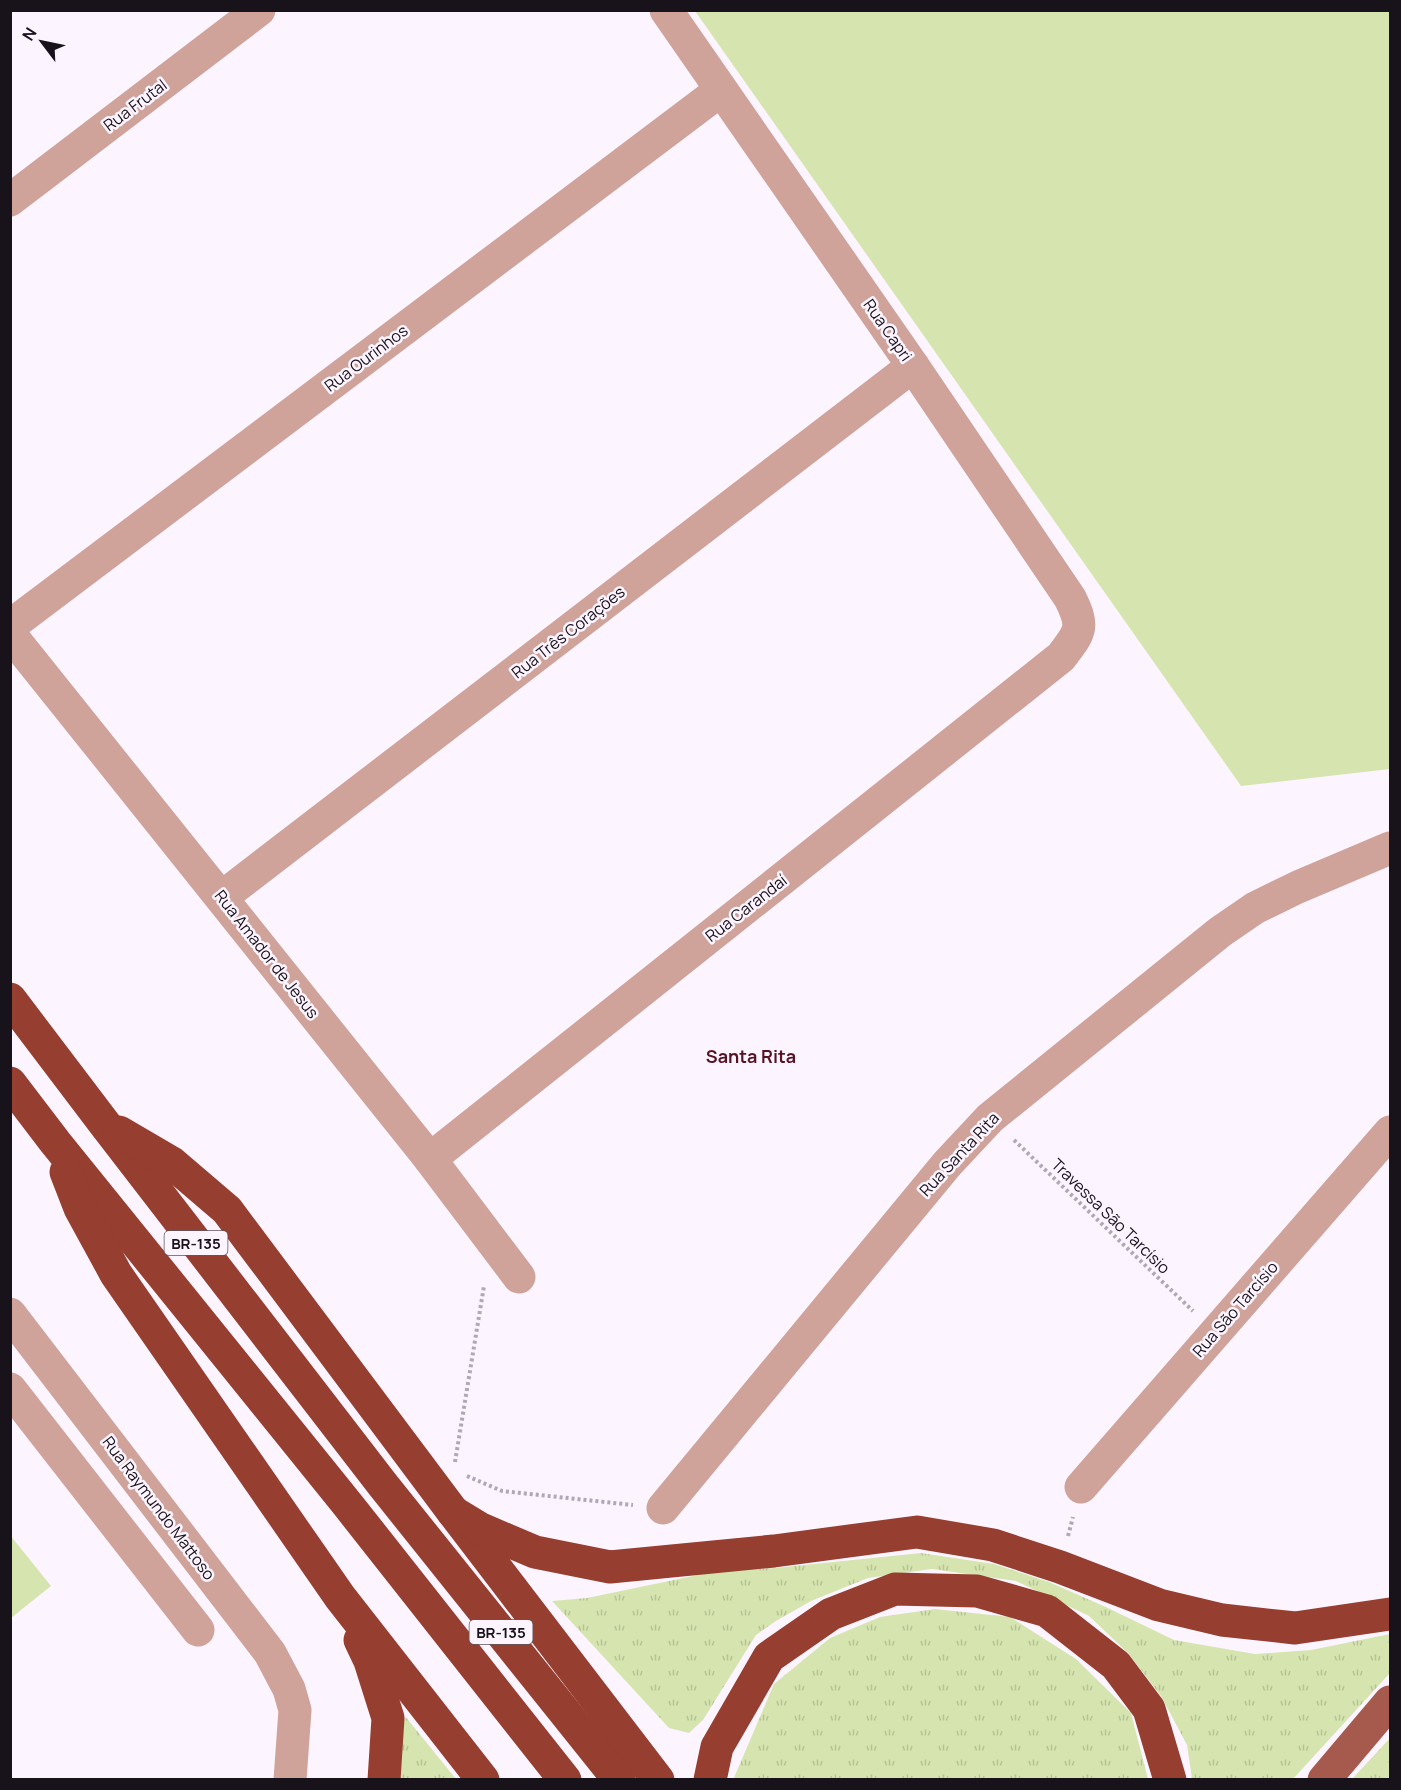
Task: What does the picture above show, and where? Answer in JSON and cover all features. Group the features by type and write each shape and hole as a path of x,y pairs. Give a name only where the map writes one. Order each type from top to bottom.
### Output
{"highway":[{"name":"BR-135","path":"10,999 383,1485 619,1779"},
{"name":"BR-135","path":"10,1083 565,1779"},
{"path":"104,1123 172,1163 226,1210 453,1512 658,1779"},
{"path":"55,1142 80,1208 116,1274 340,1597 483,1779"},
{"path":"453,1512 481,1529 535,1552 610,1567 774,1551 917,1532 993,1545 1060,1567 1159,1605 1222,1620 1295,1628 1390,1614"},
{"path":"710,1779 717,1747 769,1657 831,1614 895,1589 977,1591 1047,1611 1116,1665 1149,1709 1170,1779"},
{"path":"340,1597 370,1660 388,1718 384,1779"}],"main road":[{"path":"1324,1779 1390,1702"}],"street":[{"name":"Rua Frutal","path":"10,200 259,10"},
{"name":"Rua Capri","path":"666,10 913,366 1070,598 1080,627 1074,640 1061,657"},
{"name":"Rua Ourinhos","path":"10,626 721,90"},
{"name":"Rua Três Corações","path":"222,897 913,366"},
{"name":"Rua Amador de Jesus","path":"10,634 430,1159 519,1278"},
{"name":"Rua Carandaí","path":"430,1159 1061,657"},
{"name":"Rua Santa Rita","path":"663,1508 947,1164 990,1118 1220,932 1255,908 1390,848"},
{"name":"Rua São Tarcísio","path":"1081,1487 1390,1132"},
{"name":"Rua Raymundo Mattoso","path":"10,1314 270,1653 289,1689 295,1710 290,1779"},
{"path":"10,1389 198,1630"}],"path":[{"name":"Travessa São Tarcísio","path":"990,1118 1215,1332"},
{"path":"454,1470 492,1241"},
{"path":"463,1474 502,1491 663,1508"},
{"path":"1060,1567 1081,1487"}],"green space":[{"path":"695,11 1390,11 1390,769 1241,786"},
{"path":"10,1535 51,1586 11,1618 10,1618"},
{"path":"921,1553 994,1564 1049,1582 1174,1640 1255,1654 1311,1650 1390,1634 1390,1673 1293,1779 1192,1779 1187,1745 1161,1696 1128,1653 1089,1616 1016,1581 932,1569 868,1578 811,1601 756,1635 703,1720 689,1733 669,1728 552,1601 587,1598 717,1571 775,1568"},
{"path":"935,1609 1010,1617 1076,1659 1131,1713 1148,1779 733,1780 774,1684 830,1638 880,1617"},
{"path":"405,1716 456,1779 394,1779"},
{"path":"1390,1738 1390,1779 1352,1779"}],"district":[{"name":"Santa Rita","path":"751,1056"}]}
